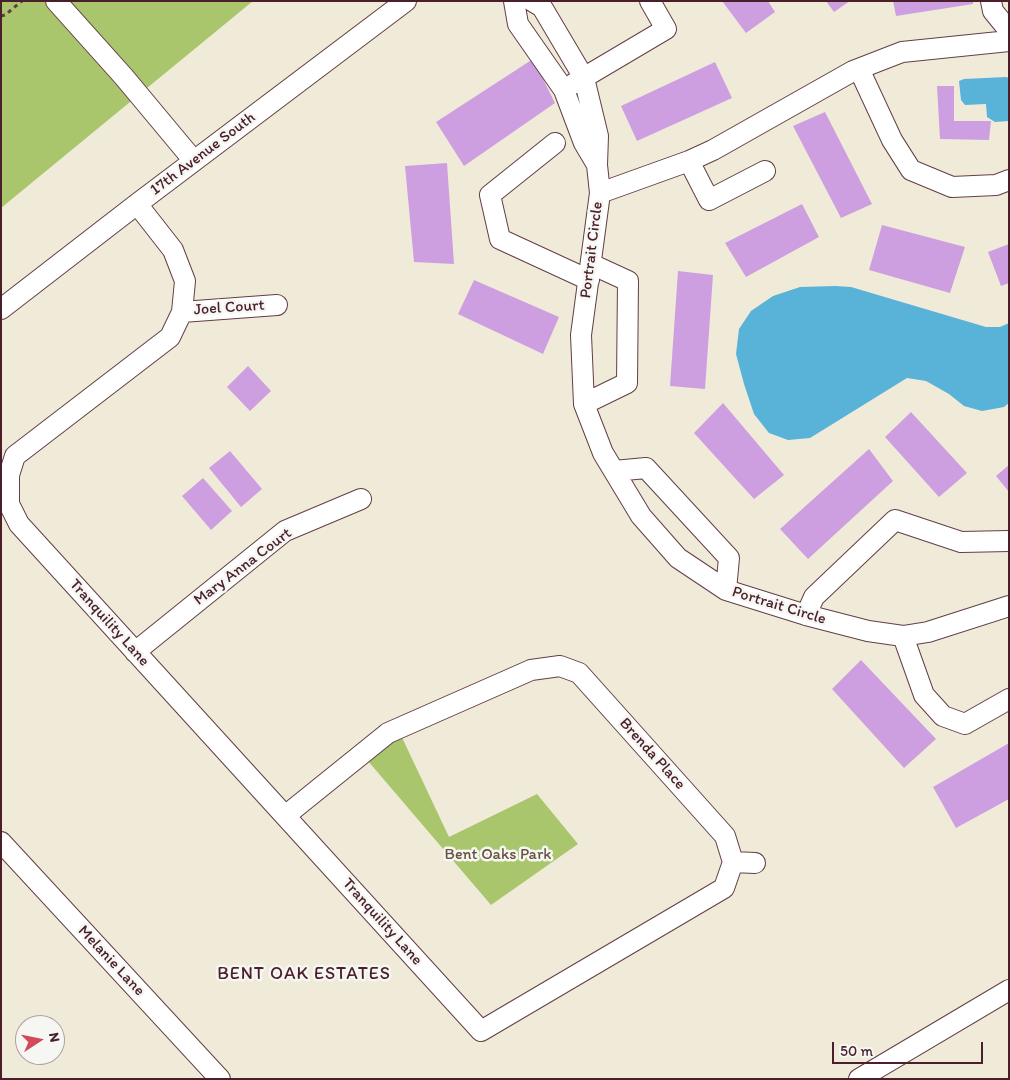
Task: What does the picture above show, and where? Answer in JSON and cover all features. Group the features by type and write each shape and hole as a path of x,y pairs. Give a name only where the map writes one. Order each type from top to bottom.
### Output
{"street":[{"path":"56,1 124,77 194,161"},
{"name":"17th Avenue South","path":"1,309 406,1"},
{"name":"Portrait Circle","path":"514,1 518,24 564,90 584,143 597,165"},
{"name":"Portrait Circle","path":"532,1 542,7 584,78 598,136 597,165 600,193 581,335 584,404 603,453 641,516 678,558 726,590 806,616 868,631 903,636 928,632 1009,606"},
{"path":"564,90 666,30 650,1"},
{"name":"Portrait Circle","path":"600,193 689,161 859,69 902,52 1008,32 993,11 991,1"},
{"path":"859,69 892,140 911,170 952,187 996,185 1009,180"},
{"path":"555,143 490,195 500,238 590,272 628,281 626,383 584,404"},
{"path":"689,161 709,200 765,171"},
{"name":"Tranquility Lane","path":"137,204 173,250 185,282 182,312 170,337 15,456 9,475 9,504 19,524 481,1031 724,888 733,862"},
{"name":"Joel Court","path":"182,312 277,305"},
{"path":"614,471 646,468 729,558 726,590"},
{"name":"Mary Anna Court","path":"135,652 285,531 361,500"},
{"path":"806,616 814,596 895,520 961,542 1009,541"},
{"path":"903,636 924,695 943,716 965,724 1009,699"},
{"name":"Brenda Place","path":"285,816 388,733 530,670 560,666 579,674 725,836 733,862"},
{"name":"Melanie Lane","path":"1,842 220,1079"},
{"path":"733,862 755,863"},
{"path":"859,1079 1009,990"}],"path":[{"path":"1,16 5,15 22,1"}],"green space":[{"path":"1,1 253,1 1,208"},
{"name":"Bent Oaks Park","path":"398,729 449,837 537,794 578,844 491,905 362,754"}],"water":[{"path":"1009,78 1009,121 995,122 987,117 986,104 965,105 961,100 959,81 964,79"},
{"path":"800,287 851,287 986,327 1000,327 1009,323 1009,403 1004,407 982,411 964,406 949,394 926,381 907,378 810,438 788,440 769,433 754,414 744,384 736,354 739,329 751,311 773,296"}],"building":[{"path":"722,1 768,1 775,12 746,33"},
{"path":"826,1 850,1 834,12"},
{"path":"893,1 973,1 973,4 896,16"},
{"path":"533,59 555,103 464,166 436,122"},
{"path":"715,62 732,98 637,141 621,106"},
{"path":"937,86 954,86 954,121 991,121 989,140 940,139"},
{"path":"825,112 872,204 841,218 793,126"},
{"path":"447,163 454,264 414,262 405,166"},
{"path":"802,204 819,237 746,277 725,243"},
{"path":"882,225 965,247 950,293 869,270"},
{"path":"1009,244 1009,283 1001,286 988,252"},
{"path":"678,271 713,275 705,389 670,386"},
{"path":"474,280 559,317 543,354 458,314"},
{"path":"248,366 271,391 250,411 227,387"},
{"path":"723,403 784,475 754,499 694,433"},
{"path":"911,412 967,473 939,497 885,437"},
{"path":"869,449 893,481 808,559 780,529"},
{"path":"230,451 262,489 241,507 209,468"},
{"path":"1009,465 1009,492 996,476"},
{"path":"203,478 232,511 211,530 182,496"},
{"path":"861,660 936,739 904,768 832,689"},
{"path":"1009,743 1009,799 956,828 933,787"}],"district":[{"name":"BENT OAK ESTATES","path":"304,974"}]}
